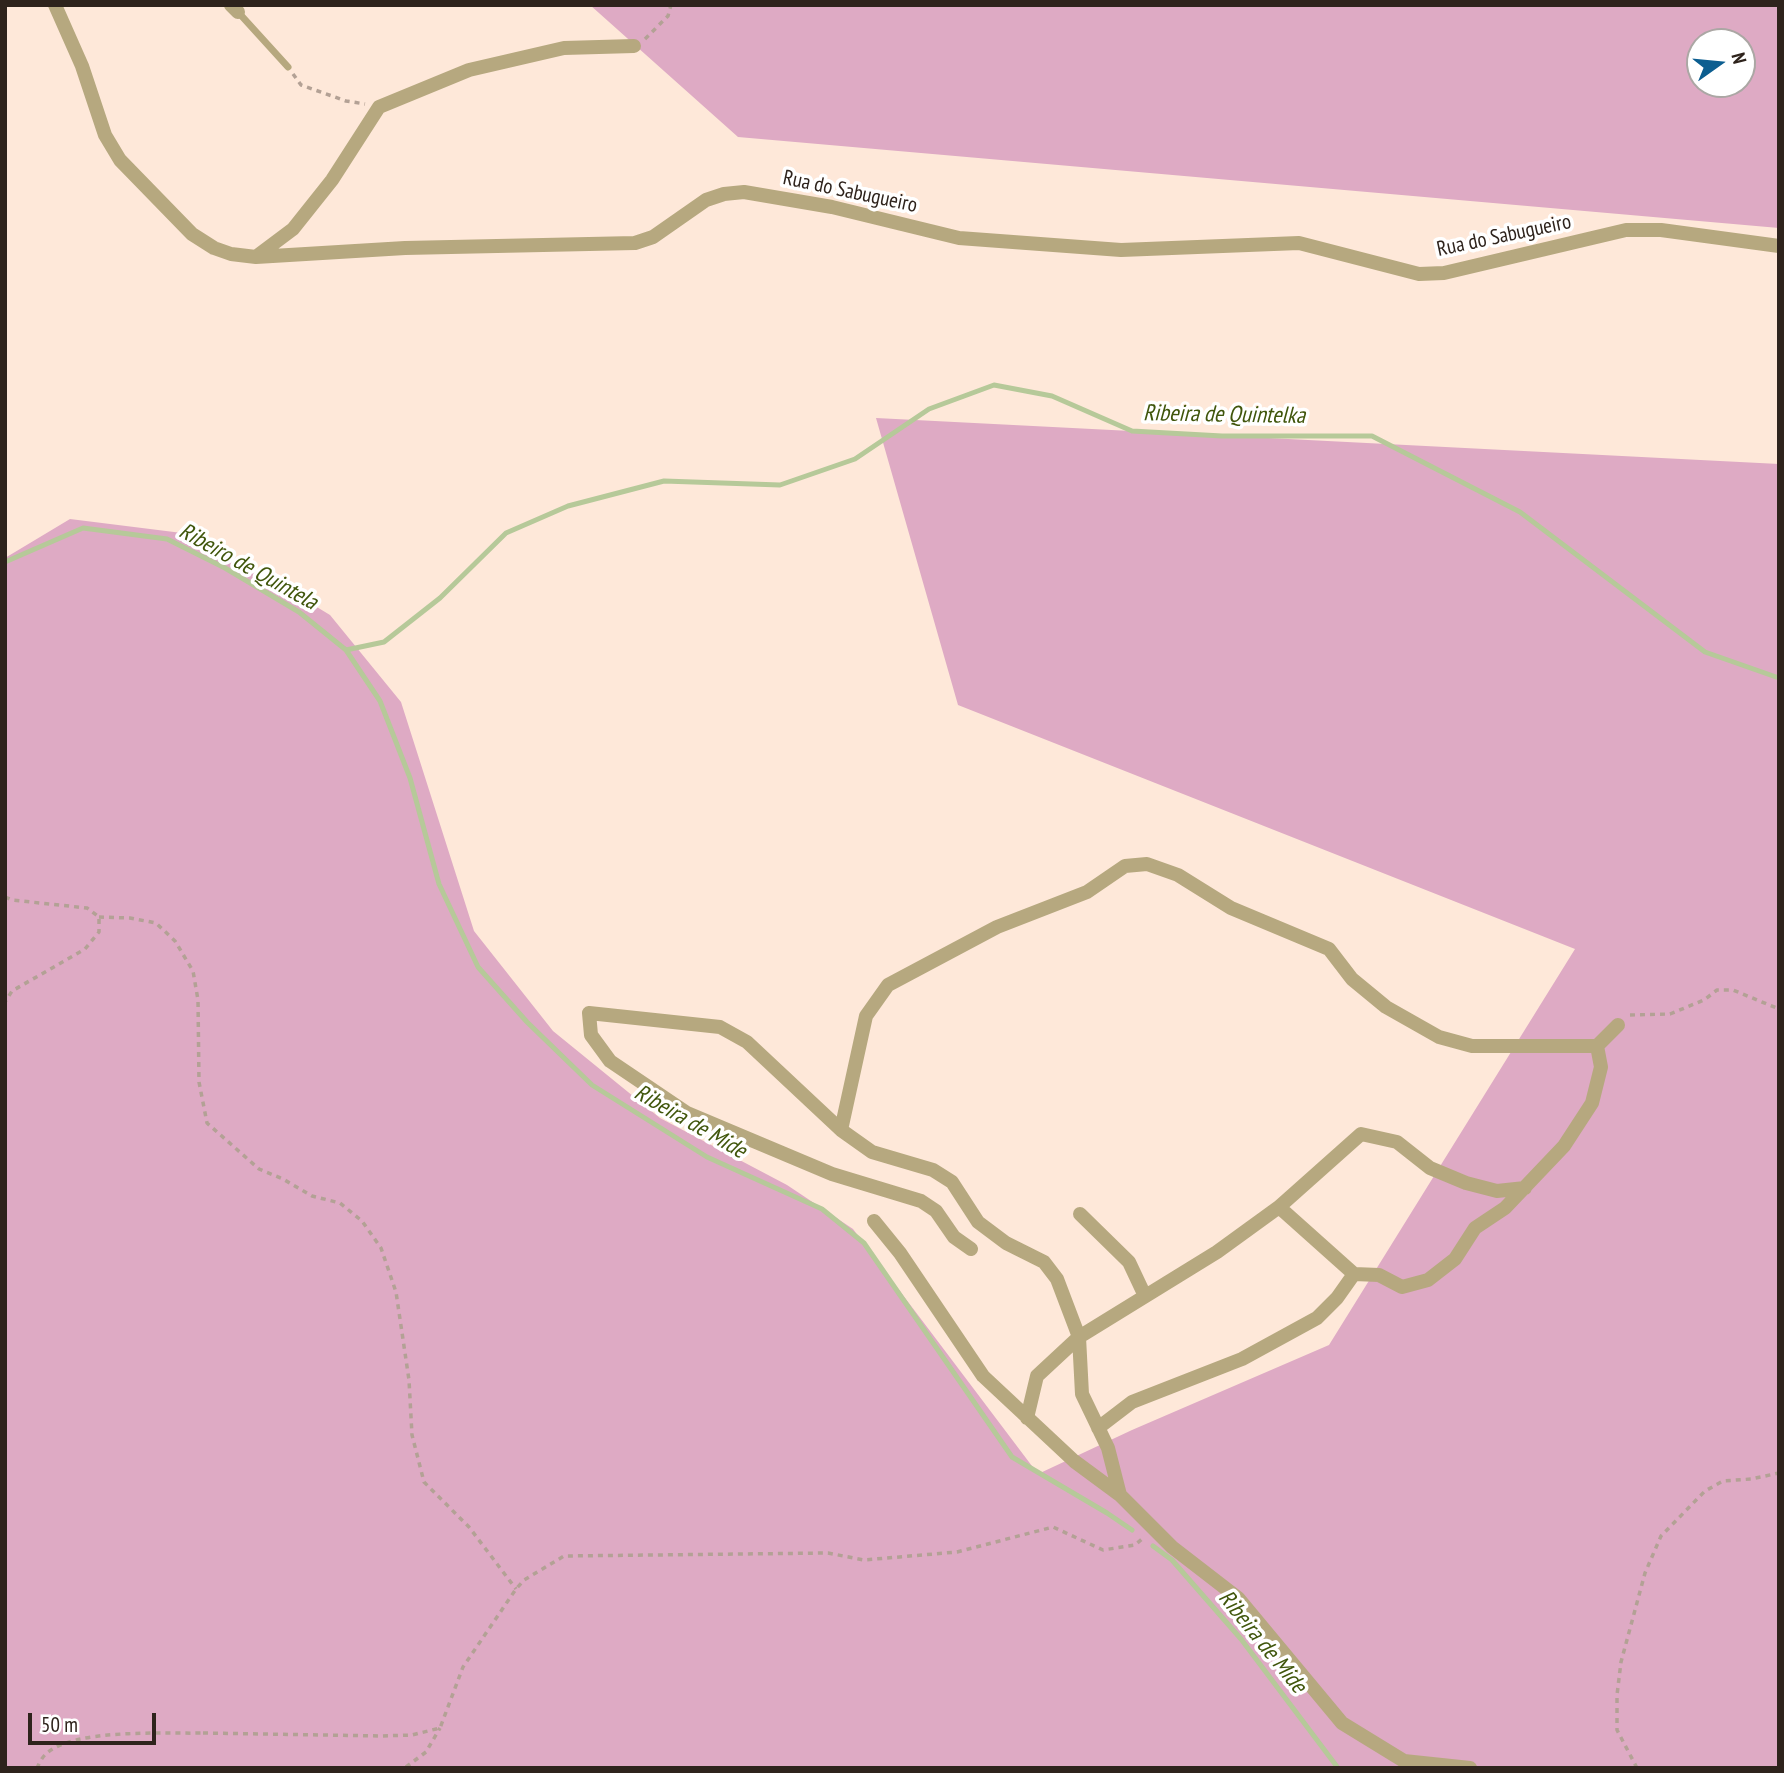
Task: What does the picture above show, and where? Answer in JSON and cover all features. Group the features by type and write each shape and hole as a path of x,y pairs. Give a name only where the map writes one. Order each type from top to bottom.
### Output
{"street":[{"name":"Rua do Sabugueiro","path":"55,5 82,66 106,135 120,160 192,234 214,248 231,254 256,257 405,248 635,243 653,237 706,200 724,194 744,192 832,207 959,238 1121,250 1299,243 1419,274 1444,273 1626,230 1661,230 1779,246"},
{"path":"256,257 293,229 332,180 379,107 469,70 564,48 634,46"},
{"path":"841,1130 866,1016 888,985 997,927 1087,892 1125,866 1147,864 1178,875 1231,908 1329,949 1352,979 1386,1007 1439,1037 1472,1046 1597,1046 1618,1025"},
{"path":"971,1249 954,1237 936,1212 921,1201 832,1174 687,1113 610,1061 591,1035 589,1013 720,1027 747,1042 841,1130 872,1152 933,1170 952,1182 978,1222 1006,1243 1044,1262 1057,1279 1079,1337 1082,1394 1108,1448 1120,1495"},
{"path":"1279,1207 1354,1274 1379,1275 1402,1287 1428,1280 1455,1259 1475,1228 1505,1208 1564,1146 1592,1103 1601,1067 1597,1046"},
{"path":"1027,1418 1037,1376 1079,1337 1217,1252 1279,1207 1361,1134 1397,1142 1430,1168 1466,1183 1497,1191 1525,1188"},
{"path":"1080,1214 1129,1262 1145,1296"},
{"path":"874,1221 900,1253 983,1376 1074,1461 1120,1495 1172,1547 1238,1598 1342,1723 1404,1761 1470,1768"},
{"path":"1098,1428 1132,1402 1241,1359 1317,1318 1337,1298 1354,1274"}],"lane":[{"path":"235,8 288,67"}],"path":[{"path":"634,46 668,16 671,5"},
{"path":"288,67 301,85 346,101 376,104 379,107"},
{"path":"5,897 87,908 99,917 130,918 156,923 174,941 193,971 198,1000 199,1083 207,1123 258,1169 283,1179 312,1196 340,1203 362,1221 381,1248 396,1292 409,1380 412,1436 424,1482 469,1527 516,1589"},
{"path":"5,1002 12,991 85,949 99,932 99,917"},
{"path":"1618,1025 1630,1016 1670,1014 1704,1000 1717,990 1733,990 1779,1009"},
{"path":"1637,1768 1617,1730 1617,1695 1621,1662 1645,1573 1661,1536 1705,1491 1723,1481 1779,1473"},
{"path":"406,1767 426,1752 440,1728 463,1667 516,1589 524,1580 564,1556 828,1553 864,1560 957,1552 1053,1527 1102,1550 1135,1545 1153,1527"},
{"path":"202,1733 381,1736 412,1735 440,1728"},
{"path":"37,1768 46,1753 80,1738 117,1734 212,1733"}],"shaded area":[{"path":"590,5 1779,5 1779,228 738,137"},
{"path":"876,418 1779,464 1779,1768 5,1768 5,558 70,519 198,535 330,615 401,702 474,931 553,1031 660,1118 787,1185 853,1229 1038,1474 1132,1430 1329,1345 1575,949 958,705"}],"waterway":[{"name":"Ribeira de Quintelka","path":"346,650 384,642 440,598 506,533 568,506 664,481 780,485 855,459 929,409 994,385 1052,396 1132,431 1222,436 1372,436 1520,512 1705,652 1779,678"},
{"name":"Ribeira de Mide","path":"5,562 83,528 167,539 225,568 299,612 346,650 380,701 410,778 439,884 478,967 527,1022 592,1085 707,1157 822,1209 864,1243 1012,1457 1132,1530"},
{"name":"Ribeira de Mide","path":"1153,1546 1172,1560 1241,1639 1338,1768"}],"water label":[{"name":"Ribeiro de Quintela","path":"248,567"}]}
